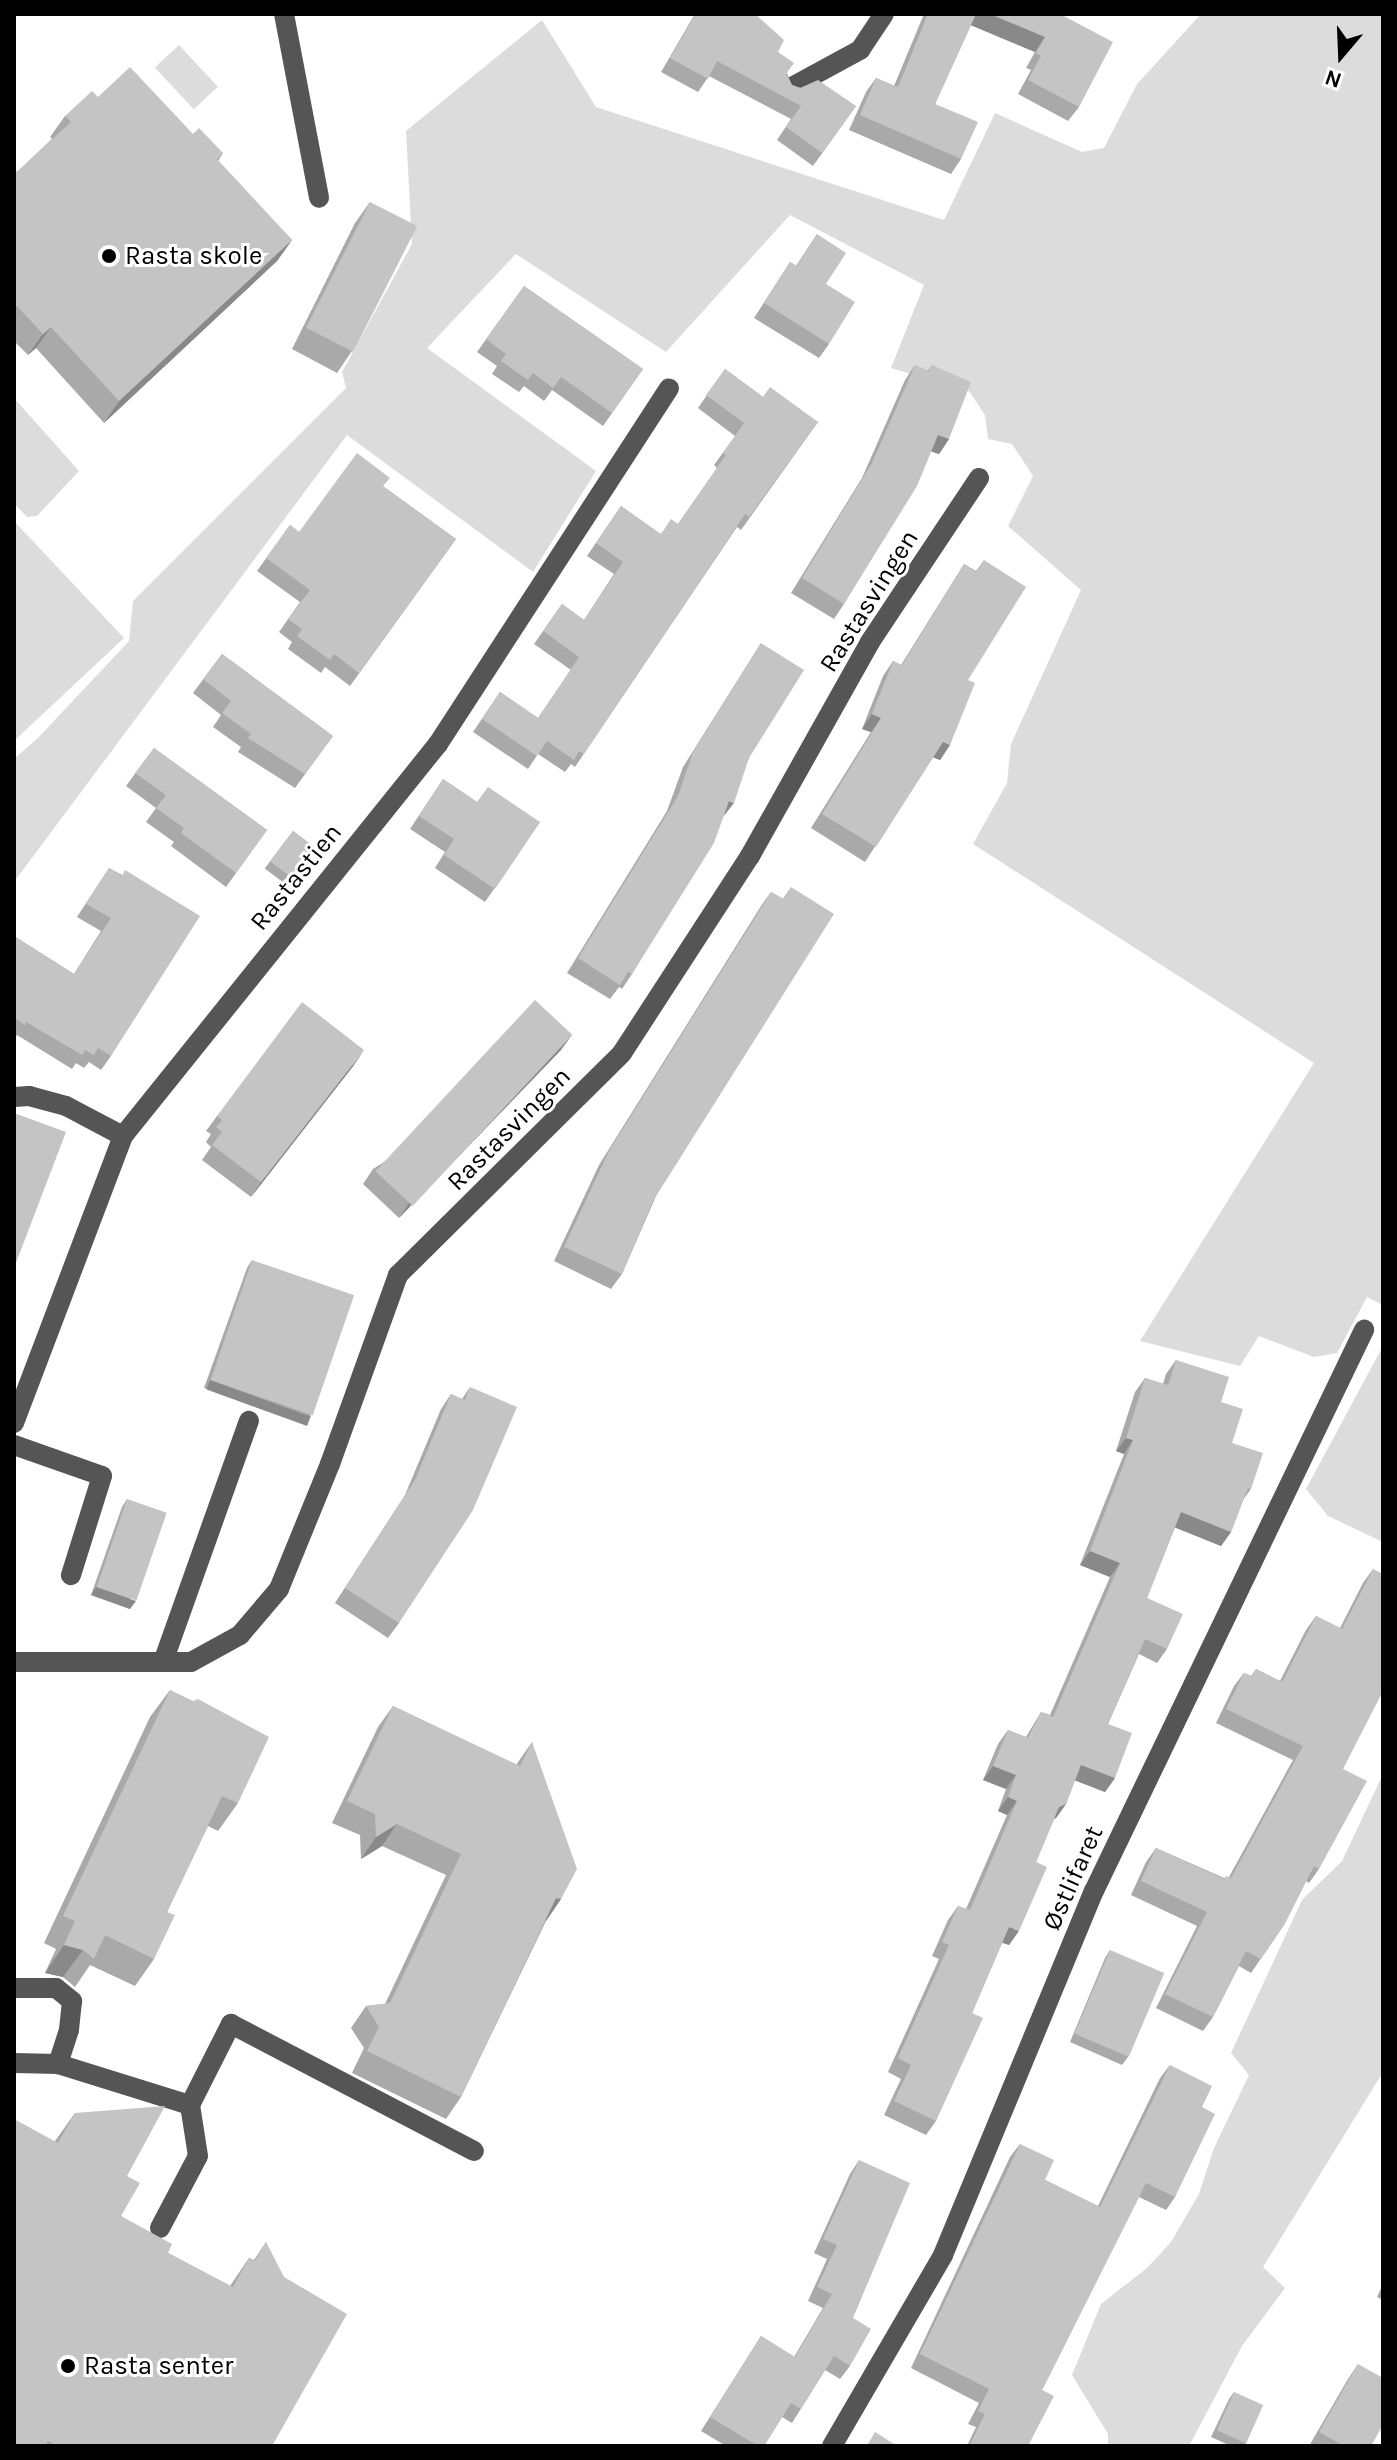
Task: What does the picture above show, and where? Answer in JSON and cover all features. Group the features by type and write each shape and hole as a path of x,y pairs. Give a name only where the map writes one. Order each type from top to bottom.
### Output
{"street":[{"path":"284,14 319,198"},
{"path":"790,88 860,50 884,14"},
{"name":"Rastastien","path":"14,1423 123,1136 438,744 669,388"},
{"name":"Rastasvingen","path":"14,1662 191,1662 240,1635 279,1589 330,1464 398,1275 622,1053 750,856 870,642 979,478"},
{"path":"14,1097 29,1096 66,1106 123,1136"},
{"name":"Østlifaret","path":"832,2446 943,2255 1094,1891 1364,1330"},
{"path":"163,1662 249,1421"},
{"path":"14,1445 102,1476 71,1575"},
{"path":"14,1988 56,1988 72,2001 69,2030 58,2064"},
{"path":"160,2228 198,2156 190,2105 231,2024 474,2151"},
{"path":"14,2063 58,2064 190,2105"}],"shaded area":[{"path":"1201,14 1383,14 1383,1305 1367,1297 1337,1353 1314,1357 1259,1336 1240,1366 1140,1341 1314,1063 973,844 1007,783 1011,744 1081,590 1008,526 1033,476 1012,444 988,439 985,415 969,391 891,368 924,285 790,215 666,352 516,254 427,348 596,471 533,572 347,435 14,882 14,759 38,738 129,641 133,601 346,388 342,372 412,244 406,131 542,20 596,107 944,220 995,113 1082,152 1104,148 1137,84"},
{"path":"179,45 218,87 194,109 155,68"},
{"path":"14,398 79,471 37,516 27,517 14,503"},
{"path":"14,521 124,638 14,741"},
{"path":"1383,1346 1383,1542 1328,1516 1306,1489"},
{"path":"1383,1774 1383,2072 1263,2267 1285,2288 1242,2346 1189,2446 1108,2446 1108,2434 1072,2375 1101,2304 1147,2268 1171,2242 1199,2194 1214,2148 1249,2075 1231,2053 1302,1900 1342,1861"}],"building":[{"path":"696,14 755,14 784,40 778,52 794,63 786,74 792,85 800,88 818,80 856,106 822,153 786,127 801,106 717,61 708,79 670,58"},
{"path":"928,14 976,14 935,104 978,122 961,159 860,115 876,78 898,87"},
{"path":"990,14 1060,14 1113,42 1079,107 1028,80 1041,56 1036,53 1045,37"},
{"path":"130,67 193,134 199,128 223,153 217,159 292,240 119,401 51,327 43,334 14,303 14,169 17,172 71,122 65,116 92,91 98,97"},
{"path":"370,202 417,226 353,352 306,328"},
{"path":"817,234 846,253 826,284 855,302 829,344 764,303 790,262 797,266"},
{"path":"524,286 643,369 612,413 561,377 553,388 533,373 528,380 501,361 506,354 486,339"},
{"path":"915,365 929,372 932,365 971,382 949,439 938,435 917,486 844,604 802,578 872,463"},
{"path":"725,369 763,397 770,387 818,422 749,517 745,514 584,754 579,751 574,760 547,741 537,756 482,719 500,692 538,718 579,657 543,631 562,604 584,620 623,562 596,543 621,506 661,534 671,519 678,524 726,455 723,453 744,423 706,395"},
{"path":"357,453 390,478 383,486 456,539 359,673 334,654 330,660 297,636 302,629 288,619 310,590 266,558 290,525 299,532"},
{"path":"984,560 1026,587 968,680 975,683 950,745 943,742 876,847 822,814 881,718 872,714 893,661 902,665 964,564 976,572"},
{"path":"761,643 804,670 749,758 734,803 729,801 714,843 632,974 628,972 620,985 578,958 678,796 693,752"},
{"path":"222,654 333,736 305,774 248,738 251,734 222,713 231,701 203,679"},
{"path":"154,748 267,830 236,873 181,833 184,828 156,808 166,795 135,773"},
{"path":"443,779 477,802 488,787 540,822 495,889 444,855 454,839 419,816"},
{"path":"293,831 317,849 294,879 270,861"},
{"path":"109,868 122,876 125,870 200,916 111,1056 98,1048 94,1055 85,1050 82,1055 26,1022 25,1025 16,1019 14,1022 14,936 74,974 111,918 86,904"},
{"path":"791,887 834,914 653,1201 622,1274 564,1247 609,1151 771,892 784,899"},
{"path":"535,1000 572,1035 413,1206 375,1171"},
{"path":"302,1002 364,1050 261,1182 212,1145 222,1132 216,1127 222,1120 217,1116"},
{"path":"14,1113 66,1132 14,1268"},
{"path":"252,1260 354,1295 313,1415 211,1380"},
{"path":"1176,1360 1229,1377 1221,1402 1243,1409 1232,1443 1263,1453 1231,1532 1181,1512 1147,1598 1183,1614 1167,1649 1145,1639 1108,1724 1132,1733 1115,1778 1081,1765 1066,1804 1059,1807 1036,1862 1047,1867 1019,1931 1009,1927 972,2013 983,2018 936,2121 894,2101 911,2065 898,2058 949,1945 942,1942 958,1906 970,1910 1017,1801 1008,1797 1016,1775 993,1766 1008,1730 1028,1738 1041,1712 1053,1717 1120,1563 1090,1551 1133,1440 1126,1438 1145,1378 1168,1385"},
{"path":"470,1387 517,1407 473,1510 399,1623 345,1588 415,1480 451,1394 465,1400"},
{"path":"127,1499 167,1513 136,1601 97,1587"},
{"path":"1373,1569 1383,1574 1383,1691 1343,1769 1367,1781 1319,1869 1314,1866 1284,1925 1261,1959 1246,1951 1213,2017 1165,1994 1207,1912 1141,1881 1156,1848 1224,1879 1226,1876 1231,1878 1303,1746 1226,1709 1244,1673 1252,1676 1256,1669 1282,1682 1316,1616 1342,1629"},
{"path":"170,1690 193,1701 198,1699 269,1737 238,1803 222,1796 167,1912 175,1915 154,1959 105,1935 94,1959 83,1950 64,1945 75,1921 63,1916"},
{"path":"393,1706 520,1766 532,1742 577,1869 561,1899 556,1898 461,2097 367,2051 379,2027 366,2006 390,2003 461,1854 397,1824 376,1837 375,1814 347,1801"},
{"path":"1110,1950 1164,1973 1129,2057 1074,2034"},
{"path":"1170,2065 1212,2086 1202,2107 1215,2114 1175,2197 1146,2183 1042,2390 1054,2396 1028,2446 969,2446 985,2414 978,2411 989,2389 920,2354 1020,2144 1054,2160 1045,2180 1100,2207"},
{"path":"165,2106 127,2176 140,2183 121,2216 172,2244 168,2253 233,2287 249,2258 255,2261 266,2242 284,2277 347,2314 272,2446 58,2446 48,2441 45,2446 14,2446 14,2119 58,2143 75,2113"},
{"path":"859,2160 910,2183 853,2318 871,2329 850,2366 834,2356 801,2409 791,2403 764,2446 758,2446 710,2417 761,2336 795,2357 832,2294 817,2287 837,2245 823,2239"},
{"path":"1358,2364 1383,2378 1383,2425 1371,2446 1344,2446 1319,2432"},
{"path":"1234,2392 1263,2405 1246,2443 1217,2430"},
{"path":"875,2432 897,2446 867,2446"}],"place":[{"name":"Rasta skole","path":"109,256"},
{"name":"Rasta senter","path":"68,2366"}]}
